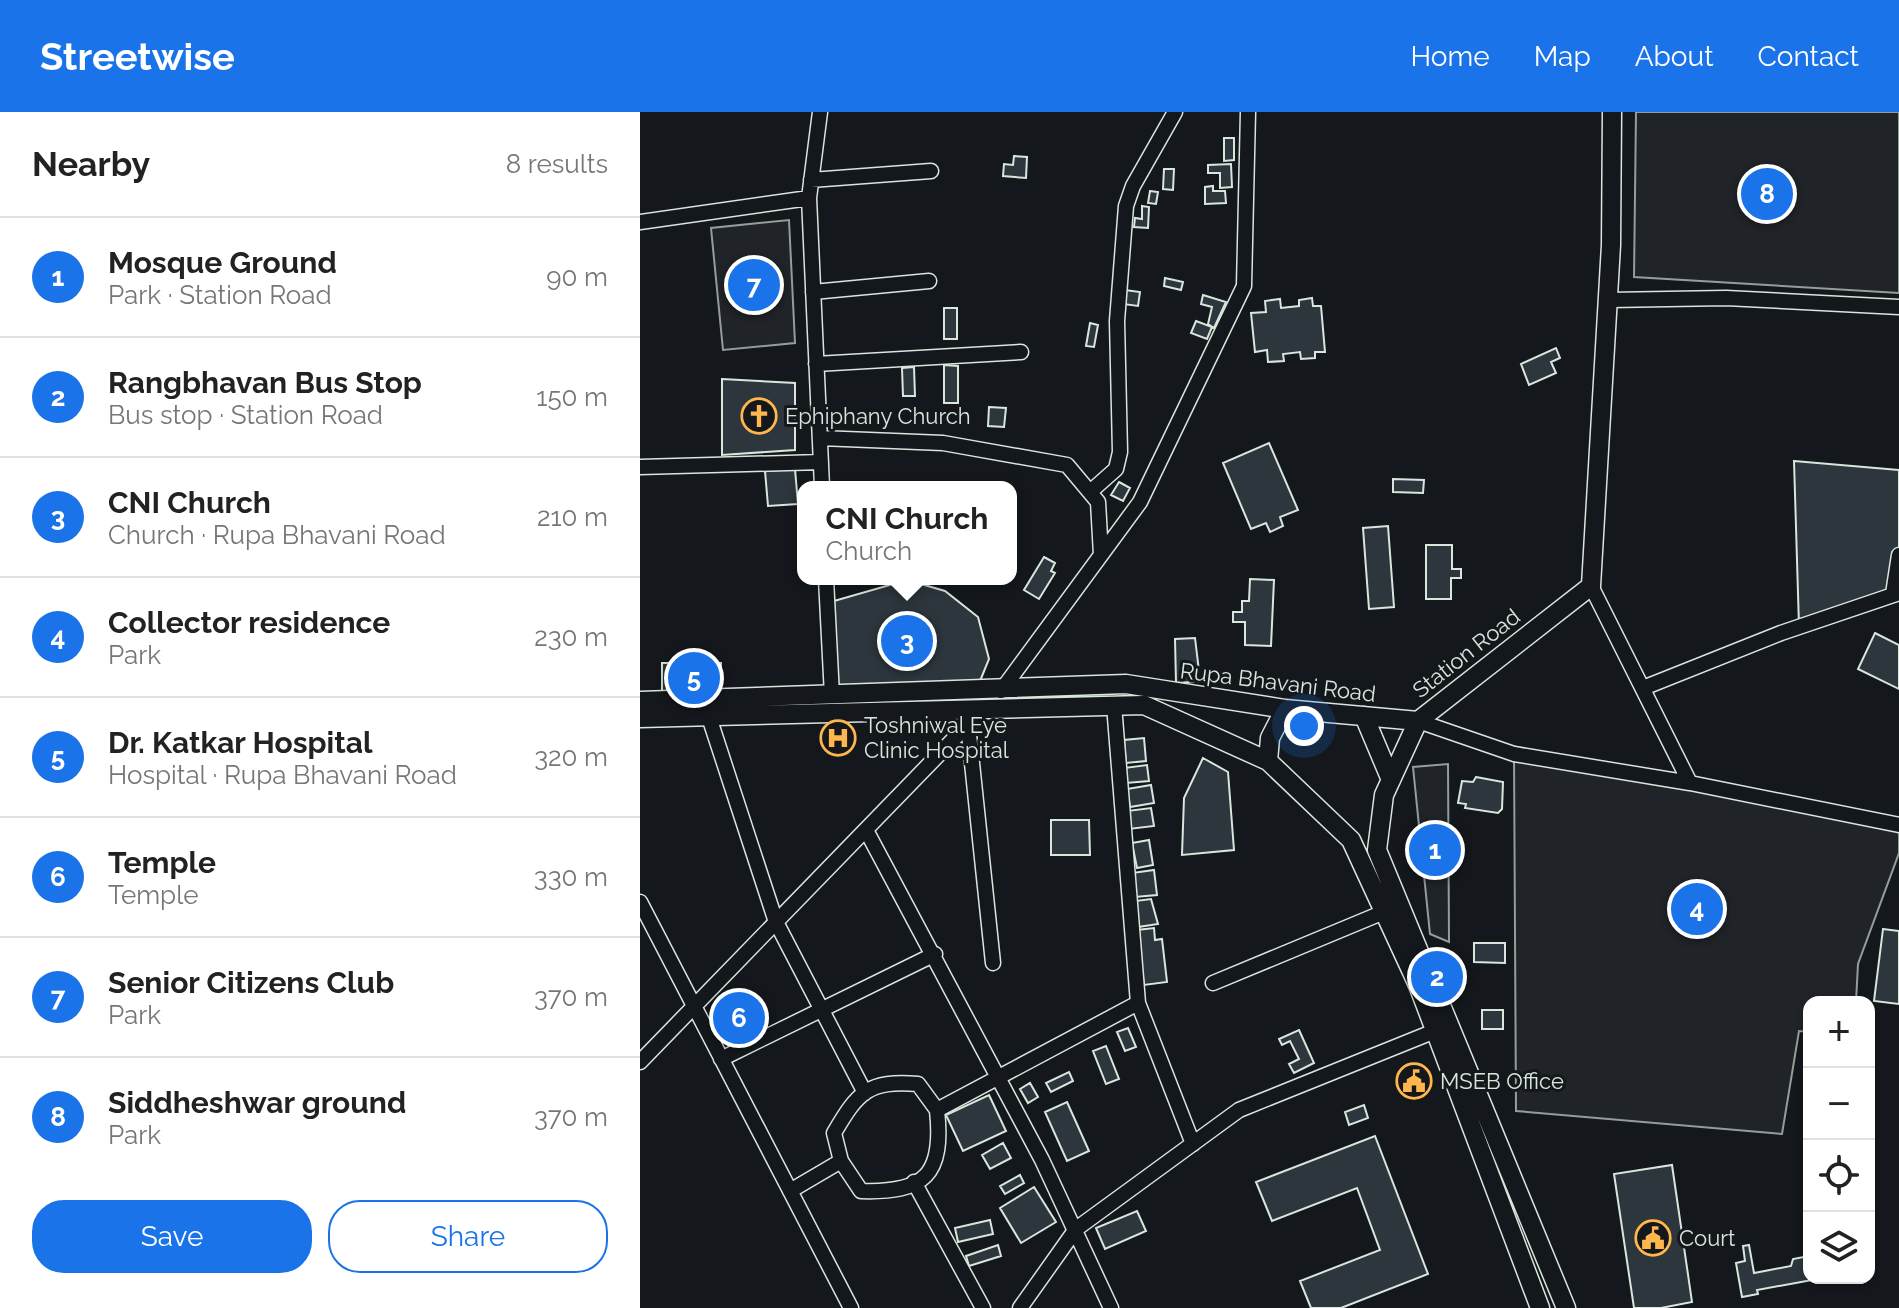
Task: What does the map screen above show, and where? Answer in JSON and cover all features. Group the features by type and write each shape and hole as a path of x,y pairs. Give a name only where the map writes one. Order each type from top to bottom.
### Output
{"main road":[{"path":"1591,586 1609,300 1612,112"},
{"name":"Station Road","path":"1566,1308 1377,850 1384,795 1418,721 1591,586"},
{"name":"Rupa Bhavani Road","path":"640,701 1001,691 1126,684 1285,709 1418,721"},
{"path":"640,718 1144,705 1268,761 1351,840 1435,1031 1540,1308"},
{"path":"1268,761 1270,738 1285,709"},
{"path":"1364,716 1391,780"}],"street":[{"path":"820,112 809,198 822,481"},
{"path":"1090,492 1116,469 1120,452 1117,321 1126,206 1133,186 1175,112"},
{"path":"1001,691 1140,502 1244,286 1248,112"},
{"path":"811,180 931,171"},
{"path":"640,222 809,198"},
{"path":"813,292 929,281"},
{"path":"1609,300 1726,298 1899,307"},
{"path":"816,364 1021,352"},
{"path":"820,438 943,443 1067,465 1098,502 1101,555"},
{"path":"640,467 821,462"},
{"path":"1643,688 1781,633 1896,594 1899,555"},
{"path":"826,585 832,696"},
{"path":"1591,586 1690,783"},
{"path":"1114,705 1138,1003 1193,1144"},
{"path":"640,1062 981,711"},
{"path":"709,717 776,922 865,1093"},
{"name":"Rupa Bhavani Road","path":"1418,721 1514,754 1690,783 1899,825"},
{"path":"968,725 993,963"},
{"path":"866,830 998,1076 1076,1229 1111,1308"},
{"path":"640,902 851,1308"},
{"path":"1213,983 1384,912"},
{"path":"721,1059 935,954"},
{"path":"937,1110 1138,1003"},
{"path":"1020,1308 1076,1229 1239,1110 1435,1031"},
{"path":"890,1082 918,1084 937,1110 940,1145 928,1174 898,1192 861,1191 841,1161 834,1133 854,1097 890,1082"},
{"path":"790,1191 841,1161"},
{"path":"914,1182 983,1308"}],"shaded area":[{"path":"1636,112 1899,112 1899,293 1634,277"},
{"path":"789,220 795,343 723,350 711,228"},
{"path":"1514,754 1899,825 1899,853 1858,964 1856,996 1803,996 1803,1031 1799,1031 1782,1134 1516,1111"},
{"path":"1448,764 1449,942 1430,934 1413,767"}],"building":[{"path":"1224,138 1234,138 1234,160 1224,161"},
{"path":"1014,156 1027,157 1026,178 1003,176 1004,164 1013,165"},
{"path":"1231,164 1232,187 1220,188 1220,173 1208,173 1208,165"},
{"path":"1164,169 1174,169 1173,190 1163,189"},
{"path":"1213,186 1213,191 1225,191 1226,203 1205,204 1205,187"},
{"path":"1150,191 1158,192 1156,204 1148,203"},
{"path":"1142,206 1149,207 1148,228 1134,227 1135,218 1142,219"},
{"path":"1165,278 1183,282 1181,290 1164,286"},
{"path":"1125,290 1140,292 1138,306 1123,304"},
{"path":"1203,295 1226,302 1214,328 1208,324 1212,307 1201,304"},
{"path":"1312,298 1313,306 1321,306 1325,352 1315,352 1315,358 1301,359 1300,352 1283,354 1284,361 1268,362 1267,350 1255,352 1251,313 1266,312 1265,301 1280,299 1281,308 1299,306 1299,300"},
{"path":"944,308 957,308 957,339 944,339"},
{"path":"1196,321 1212,327 1207,339 1191,333"},
{"path":"1090,323 1098,325 1094,347 1086,346"},
{"path":"1556,348 1560,358 1551,362 1556,373 1529,385 1521,364"},
{"path":"944,365 958,366 958,403 944,403"},
{"path":"914,367 915,396 903,396 902,368"},
{"name":"Ephiphany Church","path":"722,379 795,383 795,450 722,455"},
{"path":"989,407 1006,408 1004,427 988,426"},
{"path":"1269,443 1298,510 1280,517 1283,526 1270,532 1266,523 1251,529 1223,463"},
{"path":"1794,461 1899,470 1899,555 1893,594 1799,626"},
{"path":"795,469 797,504 768,506 765,471"},
{"path":"1393,479 1424,480 1423,493 1393,492"},
{"path":"1119,482 1130,488 1123,501 1111,495"},
{"path":"1388,526 1394,607 1369,609 1363,528"},
{"path":"1426,545 1452,545 1452,569 1461,569 1461,578 1451,578 1451,599 1426,599"},
{"path":"1044,557 1055,563 1051,571 1055,573 1039,599 1024,590"},
{"path":"1250,579 1274,580 1271,646 1245,645 1245,622 1233,622 1233,612 1242,612 1242,601 1249,601"},
{"path":"890,585 924,585 945,591 978,617 989,659 976,691 832,696 827,603"},
{"path":"1875,633 1899,645 1899,689 1858,669"},
{"path":"1195,638 1199,671 1192,671 1193,682 1176,683 1175,639"},
{"path":"662,663 721,663 721,693 662,694"},
{"path":"841,724 847,753 836,755 833,742 828,743 825,727"},
{"path":"1144,738 1146,761 1126,763 1124,740"},
{"path":"1203,758 1228,772 1234,850 1182,855 1184,798"},
{"path":"1147,765 1149,781 1126,783 1124,768"},
{"path":"1476,777 1503,782 1502,809 1498,813 1465,808 1466,804 1458,803 1462,781 1473,782"},
{"path":"1151,785 1154,803 1130,807 1127,789"},
{"path":"1151,808 1154,826 1129,829 1127,811"},
{"path":"1051,820 1089,820 1090,855 1051,855"},
{"path":"1149,840 1153,865 1137,868 1132,843"},
{"path":"1154,870 1157,895 1135,897 1132,873"},
{"path":"1151,899 1158,924 1138,927 1135,901"},
{"path":"1154,928 1155,940 1162,939 1167,982 1144,985 1137,930"},
{"path":"1883,929 1899,931 1899,1004 1875,1001"},
{"path":"1474,943 1505,943 1505,963 1474,962"},
{"path":"745,1001 756,1024 733,1035 722,1012"},
{"path":"1482,1010 1503,1010 1503,1029 1482,1029"},
{"path":"1128,1028 1136,1047 1125,1051 1117,1032"},
{"path":"1299,1030 1314,1063 1294,1073 1289,1064 1299,1059 1290,1041 1282,1045 1279,1039"},
{"path":"1106,1046 1119,1079 1106,1084 1093,1051"},
{"path":"1069,1072 1073,1081 1051,1092 1046,1083"},
{"path":"1030,1083 1038,1097 1028,1103 1020,1089"},
{"path":"989,1095 1006,1131 963,1151 946,1115"},
{"path":"1067,1102 1089,1151 1067,1161 1045,1112"},
{"path":"1364,1105 1368,1118 1349,1125 1345,1112"},
{"path":"1375,1136 1428,1274 1341,1308 1311,1308 1300,1281 1380,1250 1357,1188 1272,1221 1256,1182"},
{"path":"1003,1143 1011,1158 990,1169 982,1155"},
{"name":"Court","path":"1672,1165 1692,1302 1661,1308 1634,1308 1614,1174"},
{"path":"1020,1175 1024,1183 1005,1194 1000,1186"},
{"path":"1034,1187 1056,1222 1021,1243 1000,1208"},
{"path":"1137,1211 1146,1231 1105,1249 1096,1228"},
{"path":"990,1220 993,1234 958,1242 955,1228"},
{"path":"998,1245 1001,1256 969,1266 966,1256"},
{"path":"1749,1245 1754,1273 1791,1266 1793,1259 1803,1257 1803,1282 1757,1290 1758,1294 1742,1297 1736,1263 1745,1261 1743,1246"}],"place":[{"name":"Siddheshwar ground","path":"1767,194"},
{"name":"Senior Citizens Club","path":"754,285"},
{"name":"Ephiphany Church","path":"759,416"},
{"name":"CNI Church","path":"907,641"},
{"name":"Dr. Katkar Hospital","path":"694,678"},
{"name":"Toshniwal Eye Clinic Hospital","path":"838,738"},
{"name":"Mosque Ground","path":"1435,850"},
{"name":"Collector residence","path":"1697,909"},
{"name":"Rangbhavan Bus Stop","path":"1437,977"},
{"name":"Temple","path":"739,1018"},
{"name":"MSEB Office","path":"1414,1081"},
{"name":"Court","path":"1653,1238"}]}
